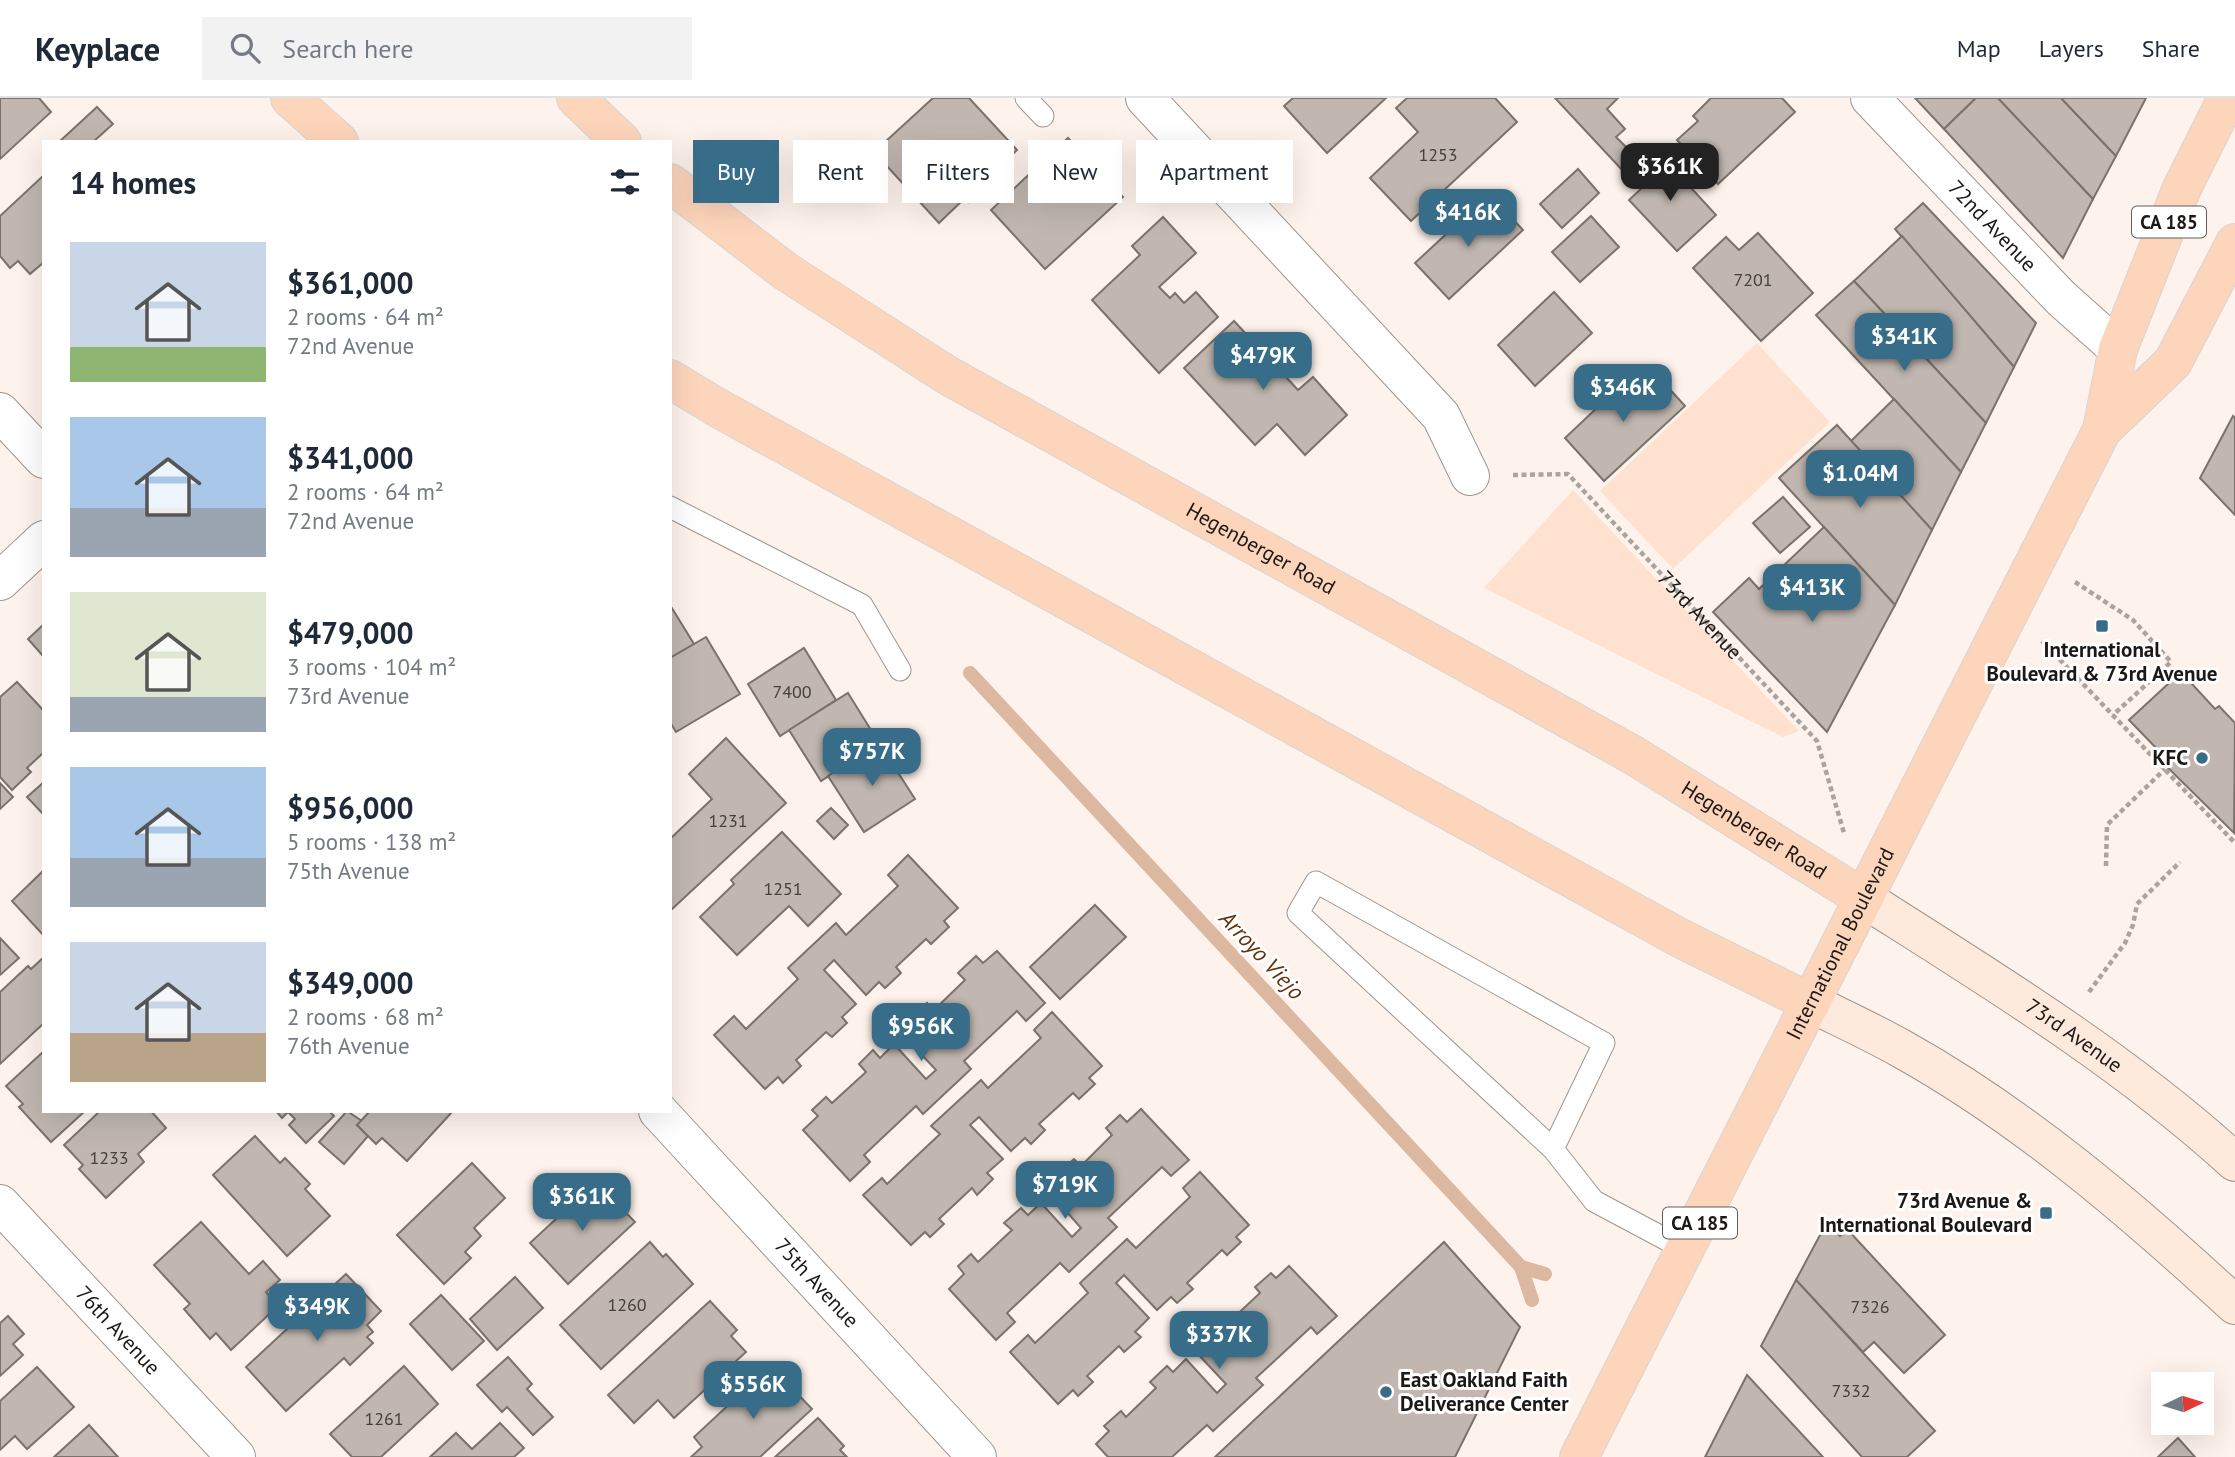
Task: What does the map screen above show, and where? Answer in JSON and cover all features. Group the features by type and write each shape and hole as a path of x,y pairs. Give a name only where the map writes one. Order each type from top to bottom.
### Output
{"main road":[{"path":"290,98 336,140"},
{"path":"576,98 620,140"},
{"name":"International Boulevard","path":"1589,1452 1686,1250 2102,430 2118,349 2182,188 2227,98"},
{"name":"Hegenberger Road","path":"672,185 785,271 947,375 1633,755 1863,898"},
{"name":"International Boulevard","path":"2102,430 2173,362 2235,243"},
{"path":"672,380 1680,938 1902,1049 2042,1141 2181,1255 2235,1305"},
{"name":"73rd Avenue","path":"1863,898 2064,1027 2135,1079 2235,1162"}],"street":[{"path":"1144,98 1441,416 1470,476"},
{"name":"72nd Avenue","path":"1870,98 2061,299 2118,349"},
{"path":"0,412 42,457"},
{"path":"0,581 42,542"},
{"name":"75th Avenue","path":"660,1113 976,1457"},
{"name":"76th Avenue","path":"0,1204 236,1457"}],"lane":[{"path":"1026,98 1043,116"},
{"path":"672,508 862,605 900,670"},
{"path":"1553,1149 1604,1042 1317,882 1297,913 1553,1149 1594,1201 1686,1250"}],"path":[{"name":"73rd Avenue","path":"1470,476 1568,474 1817,741 1863,898"},
{"path":"2037,557 2133,620 2171,662 2113,715"},
{"path":"2011,608 2235,843"},
{"path":"2106,866 2107,825 2165,769"},
{"path":"2064,1027 2125,943 2137,904 2180,862"}],"shaded area":[{"path":"1757,343 1830,422 1673,569 1600,491"},
{"path":"1573,490 1799,731 1783,737 1484,588"}],"building":[{"path":"0,98 39,98 51,112 0,159"},
{"path":"933,98 969,98 1008,140 902,140 902,183 888,167 887,140"},
{"path":"1293,98 1386,98 1327,153 1284,106"},
{"path":"1407,98 1495,98 1517,122 1411,221 1370,178 1418,132 1396,108"},
{"path":"1555,98 1618,98 1607,109 1625,129 1616,137 1638,159 1624,172"},
{"path":"1711,98 1782,98 1795,112 1718,184 1677,140 1698,121 1693,116"},
{"path":"1915,98 1976,98 1944,129"},
{"path":"1976,98 1998,98 2093,199 2063,258 1944,129"},
{"path":"1998,98 2061,98 2116,156 2093,199"},
{"path":"2061,98 2146,98 2116,156"},
{"path":"97,107 113,124 95,140 61,140"},
{"path":"1658,152 1716,215 1677,251 1629,200 1643,187 1633,177"},
{"path":"1578,169 1599,193 1562,228 1540,204"},
{"path":"1028,175 1028,203 1116,203 1045,269 991,210 998,203 1014,203 1014,188"},
{"path":"42,177 42,264 30,274 18,261 10,268 0,256 0,216"},
{"path":"1497,202 1523,230 1449,299 1415,263 1470,212 1478,220"},
{"path":"921,203 960,203 939,223"},
{"path":"1923,203 2036,323 2014,367 1895,229"},
{"path":"1591,216 1619,247 1580,282 1552,252"},
{"path":"1163,217 1196,253 1159,287 1170,298 1175,293 1184,303 1196,292 1218,317 1159,373 1092,300 1140,255 1132,246"},
{"path":"1758,233 1813,293 1761,341 1693,268 1726,237 1739,250"},
{"path":"1902,236 2014,367 1986,423 1854,281"},
{"path":"1854,281 1986,423 1961,472 1816,315"},
{"path":"1554,292 1592,333 1535,386 1498,345"},
{"path":"1234,321 1276,366 1282,360 1292,370 1285,376 1298,390 1313,377 1347,415 1305,455 1277,424 1255,445 1184,368"},
{"path":"1636,371 1656,393 1666,385 1685,406 1604,481 1565,438"},
{"path":"1894,399 1961,472 1932,530 1851,441"},
{"path":"2233,416 2235,418 2235,515 2200,478"},
{"path":"1837,425 1932,530 1895,605 1779,478"},
{"path":"1783,497 1810,527 1780,553 1753,523"},
{"path":"1824,527 1895,605 1827,732 1713,612 1749,578 1759,589"},
{"path":"672,608 694,644 672,657"},
{"path":"42,626 42,655 28,639"},
{"path":"706,637 740,694 676,732 672,725 672,657"},
{"path":"804,648 836,700 780,736 748,684"},
{"path":"2181,672 2215,709 2219,706 2235,723 2234,833 2157,757 2161,753 2129,720"},
{"path":"17,682 42,709 42,754 27,768 31,772 12,790 0,777 0,697"},
{"path":"848,693 879,743 821,781 789,730"},
{"path":"726,738 786,803 672,909 672,837 712,799 689,774"},
{"path":"879,743 915,799 864,832 828,776"},
{"path":"0,783 13,797 0,809"},
{"path":"42,784 42,813 27,797"},
{"path":"831,808 848,825 834,839 817,821"},
{"path":"782,832 841,894 808,926 789,906 737,955 700,917 734,884 731,880"},
{"path":"908,855 958,908 944,921 949,927 931,944 926,939 896,967 901,973 885,988 879,982 866,995 834,960 824,970 856,1004 842,1017 847,1023 832,1037 826,1032 796,1060 801,1066 783,1083 778,1077 765,1089 714,1035 734,1016 746,1029 798,979 788,968 836,923 846,935 898,886 888,875"},
{"path":"42,872 42,934 12,901"},
{"path":"1095,905 1126,937 1060,999 1030,967"},
{"path":"0,938 19,958 0,975"},
{"path":"997,951 1045,1003 1026,1021 1017,1011 964,1061 971,1069 923,1114 916,1106 864,1155 870,1162 850,1181 803,1130 818,1116 812,1110 826,1097 832,1103 866,1072 859,1064 873,1050 880,1058 894,1044 926,1079 936,1070 905,1037 919,1024 913,1016 927,1003 934,1010 965,980 958,973 976,956 983,963"},
{"path":"42,959 42,1025 0,1064 0,992 28,966 31,969"},
{"path":"1052,1012 1102,1066 1089,1078 1095,1084 1079,1099 1073,1093 1039,1124 1045,1130 1031,1144 1025,1138 1011,1151 979,1117 970,1125 1003,1159 987,1173 993,1179 977,1195 972,1188 939,1219 944,1224 930,1237 925,1232 911,1245 863,1195 882,1178 887,1184 940,1134 931,1126 981,1080 988,1088 1041,1038 1034,1030"},
{"path":"42,1053 42,1113 83,1113 51,1142 19,1107 23,1104 6,1086"},
{"path":"1141,1109 1189,1160 1171,1176 1162,1167 1108,1218 1117,1227 1069,1272 1060,1263 1007,1313 1015,1322 996,1340 949,1289 964,1274 958,1266 971,1254 978,1262 1012,1230 1004,1223 1021,1208 1028,1215 1041,1203 1072,1237 1081,1228 1051,1194 1065,1180 1058,1173 1074,1159 1081,1166 1112,1135 1106,1128 1120,1115 1127,1122"},
{"path":"98,1113 153,1113 166,1128 138,1154 144,1162 106,1198 79,1169 83,1165 64,1145"},
{"path":"289,1113 331,1113 334,1116 306,1143 289,1125 295,1119"},
{"path":"345,1113 362,1121 357,1125 368,1136 344,1164 319,1142"},
{"path":"368,1113 451,1113 407,1161 382,1138 376,1144 357,1125"},
{"path":"255,1136 280,1163 285,1158 310,1184 305,1189 330,1216 287,1256 213,1175"},
{"path":"472,1163 505,1198 474,1228 481,1236 465,1252 471,1258 444,1284 397,1235"},
{"path":"1200,1172 1249,1225 1236,1237 1241,1242 1227,1255 1222,1250 1187,1283 1193,1289 1177,1303 1171,1297 1157,1310 1124,1275 1116,1283 1149,1318 1135,1332 1141,1337 1124,1352 1119,1346 1087,1376 1093,1382 1078,1396 1073,1390 1058,1404 1010,1352 1028,1335 1035,1343 1088,1293 1080,1283 1127,1239 1136,1248 1190,1197 1183,1188"},
{"path":"596,1182 635,1222 568,1284 530,1243"},
{"path":"201,1222 249,1274 263,1261 280,1280 266,1292 278,1306 231,1350 216,1333 210,1339 184,1309 190,1304 154,1265"},
{"path":"1827,1222 1840,1236 1847,1229 1945,1335 1904,1373 1874,1342 1863,1352 1796,1280"},
{"path":"650,1242 663,1257 666,1254 693,1284 601,1369 560,1325"},
{"name":"East Oakland Faith Deliverance Center","path":"1444,1242 1520,1327 1455,1457 1215,1457"},
{"path":"1289,1266 1337,1316 1317,1334 1311,1327 1256,1378 1263,1385 1213,1431 1207,1425 1172,1457 1108,1457 1096,1444 1109,1431 1104,1426 1121,1411 1126,1417 1156,1388 1150,1382 1167,1366 1173,1372 1186,1359 1217,1393 1226,1384 1196,1352 1210,1340 1205,1334 1222,1317 1227,1324 1260,1293 1255,1287 1271,1273 1276,1278"},
{"path":"346,1274 381,1311 367,1325 373,1332 367,1337 373,1343 350,1365 344,1358 286,1411 246,1367"},
{"path":"515,1277 543,1308 497,1350 470,1319"},
{"path":"1796,1280 1935,1431 1907,1457 1862,1457 1761,1346"},
{"path":"441,1295 484,1341 452,1370 410,1324"},
{"path":"710,1301 737,1330 731,1336 746,1352 674,1418 658,1400 634,1423 608,1395"},
{"path":"8,1316 24,1334 13,1344 23,1355 0,1376 0,1323"},
{"path":"508,1357 532,1384 527,1389 553,1417 533,1435 507,1407 502,1412 477,1385"},
{"path":"404,1366 438,1404 381,1457 352,1457 330,1434"},
{"path":"37,1367 74,1407 27,1449 15,1436 0,1450 0,1401"},
{"path":"767,1369 785,1389 789,1385 812,1409 760,1457 691,1457 702,1447 694,1437"},
{"path":"1747,1375 1823,1457 1705,1457"},
{"path":"818,1418 844,1446 840,1450 847,1457 775,1457"},
{"path":"500,1423 524,1448 514,1457 430,1457 456,1433 472,1449"},
{"path":"89,1425 118,1457 54,1457"},
{"path":"2178,1438 2195,1457 2158,1457"}],"waterway":[{"name":"Arroyo Viejo","path":"970,673 1521,1267 1545,1274"},
{"name":"Arroyo Viejo","path":"1521,1267 1532,1300"}],"place":[{"name":"International Boulevard & 73rd Avenue","path":"2102,626"},
{"name":"KFC","path":"2202,758"},
{"name":"73rd Avenue & International Boulevard","path":"2046,1213"},
{"name":"East Oakland Faith Deliverance Center","path":"1386,1392"}]}
